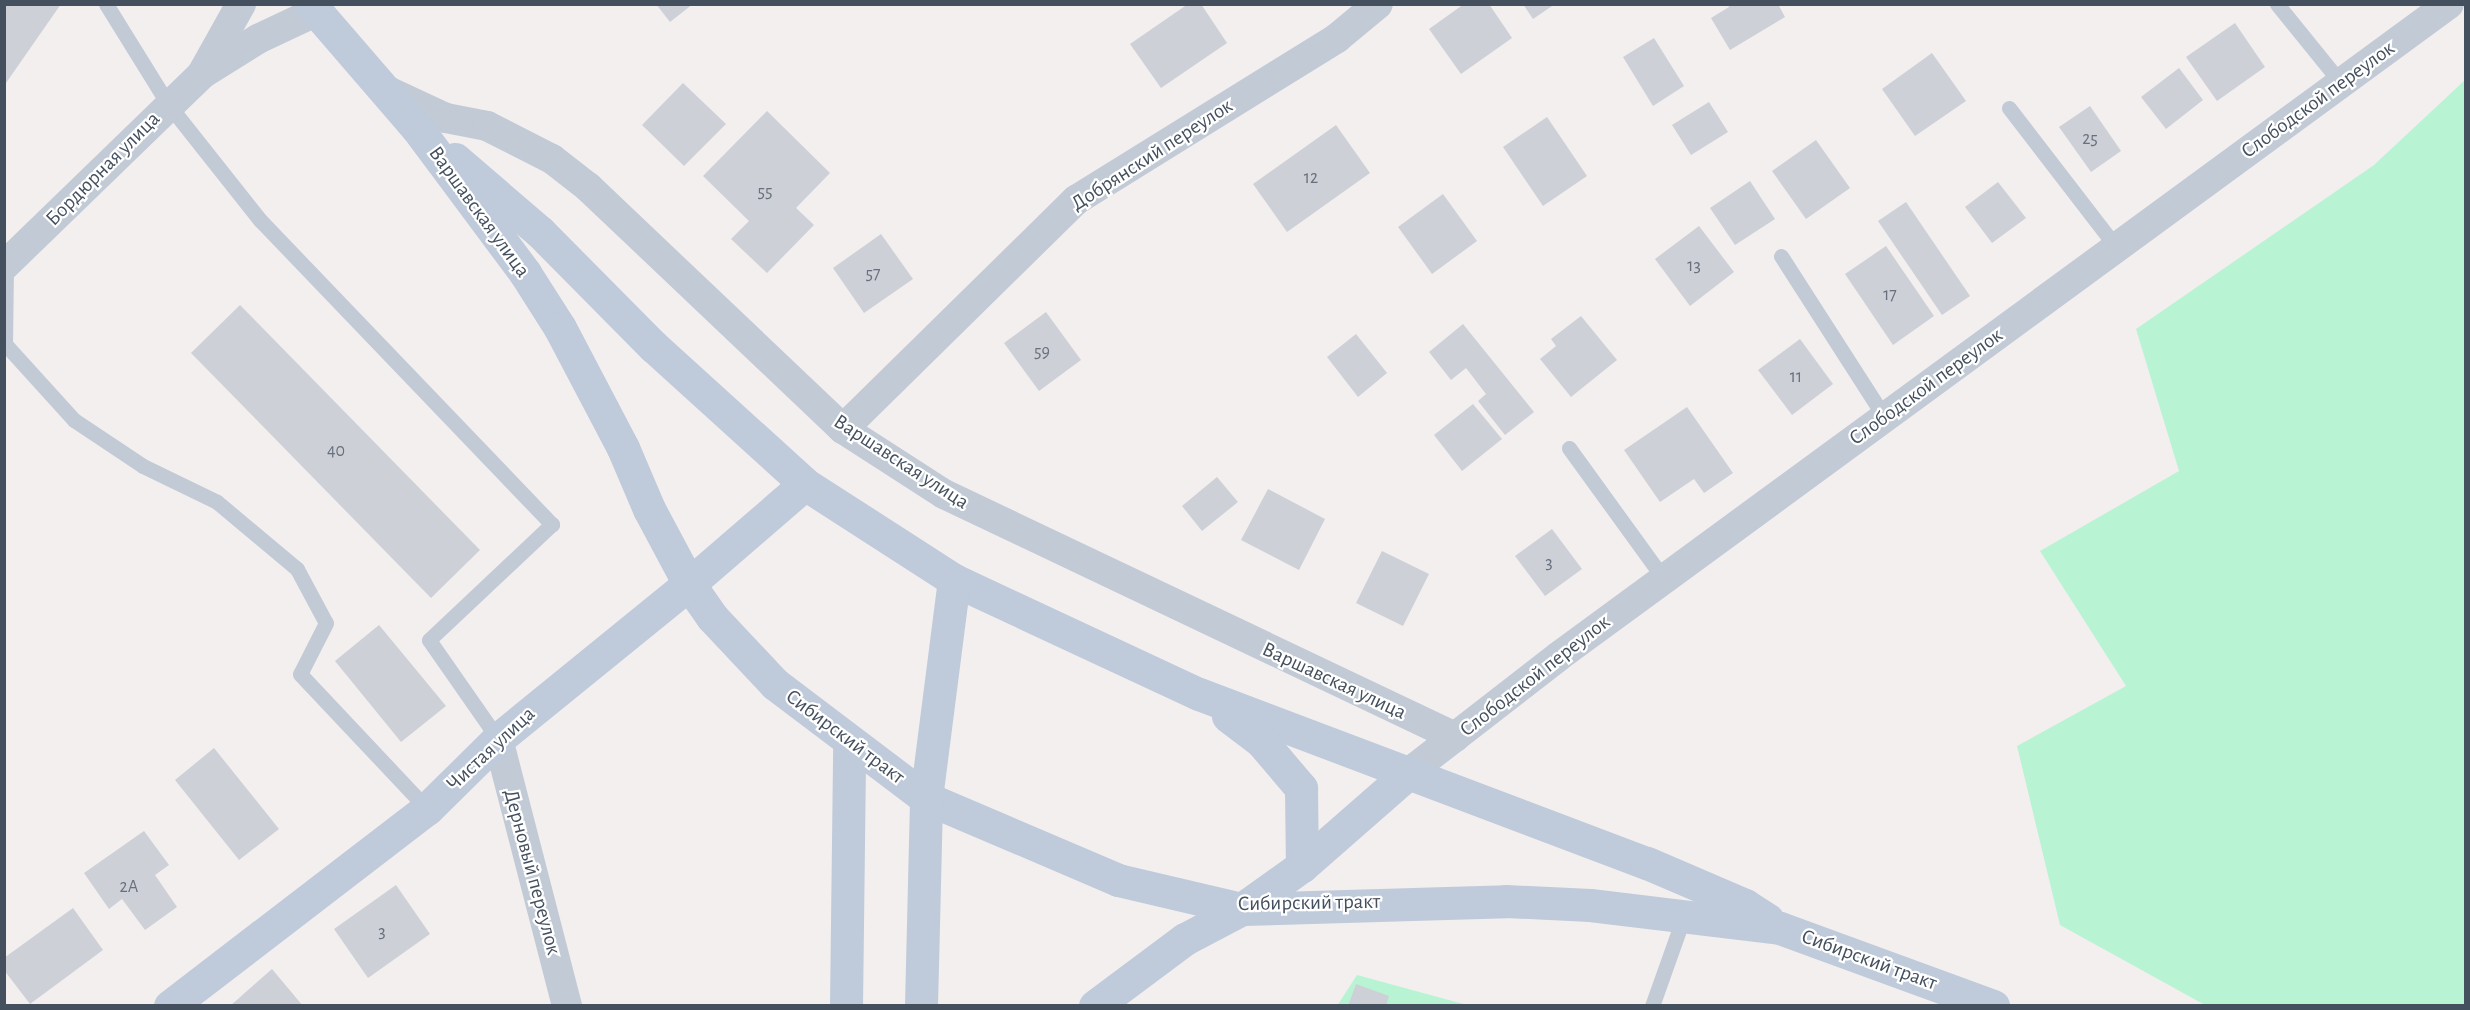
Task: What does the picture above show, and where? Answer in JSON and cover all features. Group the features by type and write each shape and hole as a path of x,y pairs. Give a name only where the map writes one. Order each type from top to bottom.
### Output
{"main road":[{"name":"Варшавская улица","path":"313,8 417,128 525,273 560,328 689,585"},
{"name":"Варшавская улица","path":"417,128 540,232 654,346 805,484"},
{"name":"Чистая улица","path":"170,1005 427,809 498,739 689,585 805,484"},
{"name":"Сибирский тракт","path":"805,484 954,580 1199,694 1647,863 1745,905 1780,928"},
{"path":"921,1005 926,798 954,580"},
{"name":"Сибирский тракт","path":"689,585 738,648 775,684 849,743 926,798 1118,880 1242,909 1506,901 1590,905 1780,928 1993,1005"},
{"path":"1199,694 1261,741 1301,789 1302,866"},
{"path":"846,1005 849,743"},
{"path":"1095,1005 1185,939 1242,909 1302,866 1407,774"}],"street":[{"name":"Бордюрная улица","path":"202,74 241,4"},
{"name":"Добрянский переулок","path":"843,429 1076,200 1337,38 1378,4"},
{"name":"Слободской переулок","path":"1407,774 1664,579 2449,4"},
{"name":"Бордюрная улица","path":"5,266 168,104 202,74 313,8"},
{"name":"Варшавская улица","path":"377,84 411,104 446,118 487,126 552,159 588,187 843,429 944,494 1455,737"},
{"name":"Дерновый переулок","path":"498,739 567,1005"}],"lane":[{"path":"106,4 168,104 260,220 552,524 429,640 498,739"},
{"path":"2277,4 2341,83"},
{"path":"2009,108 2118,248"},
{"path":"1781,256 1885,418"},
{"path":"5,266 5,344 74,420 143,466 217,502 297,569 326,623 300,674 427,809"},
{"path":"1569,448 1664,579"},
{"path":"1652,1005 1684,916"}],"green space":[{"path":"2465,80 2465,1005 2205,1005 2060,925 2017,746 2126,686 2040,551 2179,471 2136,329 2374,165"},
{"path":"1357,975 1467,1005 1337,1006"}],"building":[{"path":"4,4 61,4 6,83 4,82"},
{"path":"656,4 693,4 670,22"},
{"path":"1188,4 1201,4 1227,43 1161,88 1130,44"},
{"path":"1464,4 1489,4 1512,38 1461,74 1429,29"},
{"path":"1523,4 1555,4 1533,19"},
{"path":"1728,4 1778,4 1785,17 1730,50 1711,18 1729,7"},
{"path":"2235,23 2265,67 2217,101 2186,57"},
{"path":"1654,38 1684,86 1653,106 1623,57"},
{"path":"1932,53 1966,101 1915,136 1882,89"},
{"path":"2179,68 2203,100 2166,129 2141,97"},
{"path":"683,83 726,124 684,166 642,125"},
{"path":"1709,102 1728,132 1691,155 1672,125"},
{"path":"2090,106 2121,151 2091,172 2059,127"},
{"path":"767,111 830,173 796,208 814,225 767,273 731,239 749,221 703,176"},
{"path":"1547,117 1587,176 1543,206 1503,147"},
{"path":"1336,125 1370,173 1287,232 1253,184"},
{"path":"1816,140 1850,188 1806,219 1772,171"},
{"path":"1750,181 1775,219 1735,245 1710,208"},
{"path":"1998,182 2026,218 1992,243 1965,207"},
{"path":"1443,194 1477,241 1432,274 1398,227"},
{"path":"1906,202 1970,296 1942,315 1878,221"},
{"path":"1699,226 1734,272 1690,306 1655,259"},
{"path":"881,234 913,279 864,313 833,268"},
{"path":"1886,246 1934,316 1893,345 1845,274"},
{"path":"240,305 480,550 431,598 191,353"},
{"path":"1046,312 1081,360 1039,391 1004,343"},
{"path":"1581,316 1617,360 1571,397 1540,359 1556,346 1551,339"},
{"path":"1463,324 1534,412 1505,435 1478,401 1486,394 1466,368 1451,380 1429,352"},
{"path":"1356,334 1387,373 1358,397 1327,357"},
{"path":"1800,339 1833,384 1792,415 1758,370"},
{"path":"1473,404 1502,439 1462,471 1434,435"},
{"path":"1687,407 1733,473 1704,493 1694,479 1660,502 1624,450"},
{"path":"1217,477 1238,502 1202,531 1182,506"},
{"path":"1268,489 1325,519 1299,570 1241,540"},
{"path":"1552,529 1582,569 1545,596 1515,556"},
{"path":"1382,551 1429,574 1403,626 1356,603"},
{"path":"379,625 446,706 401,742 335,661"},
{"path":"214,748 279,829 239,860 175,780"},
{"path":"144,831 169,865 155,875 177,907 145,930 122,899 109,909 84,873"},
{"path":"396,885 430,934 368,978 334,929"},
{"path":"73,908 103,950 30,1004 4,970 4,958"},
{"path":"272,969 303,1006 230,1006"},
{"path":"1356,984 1389,996 1386,1006 1348,1006"}]}
